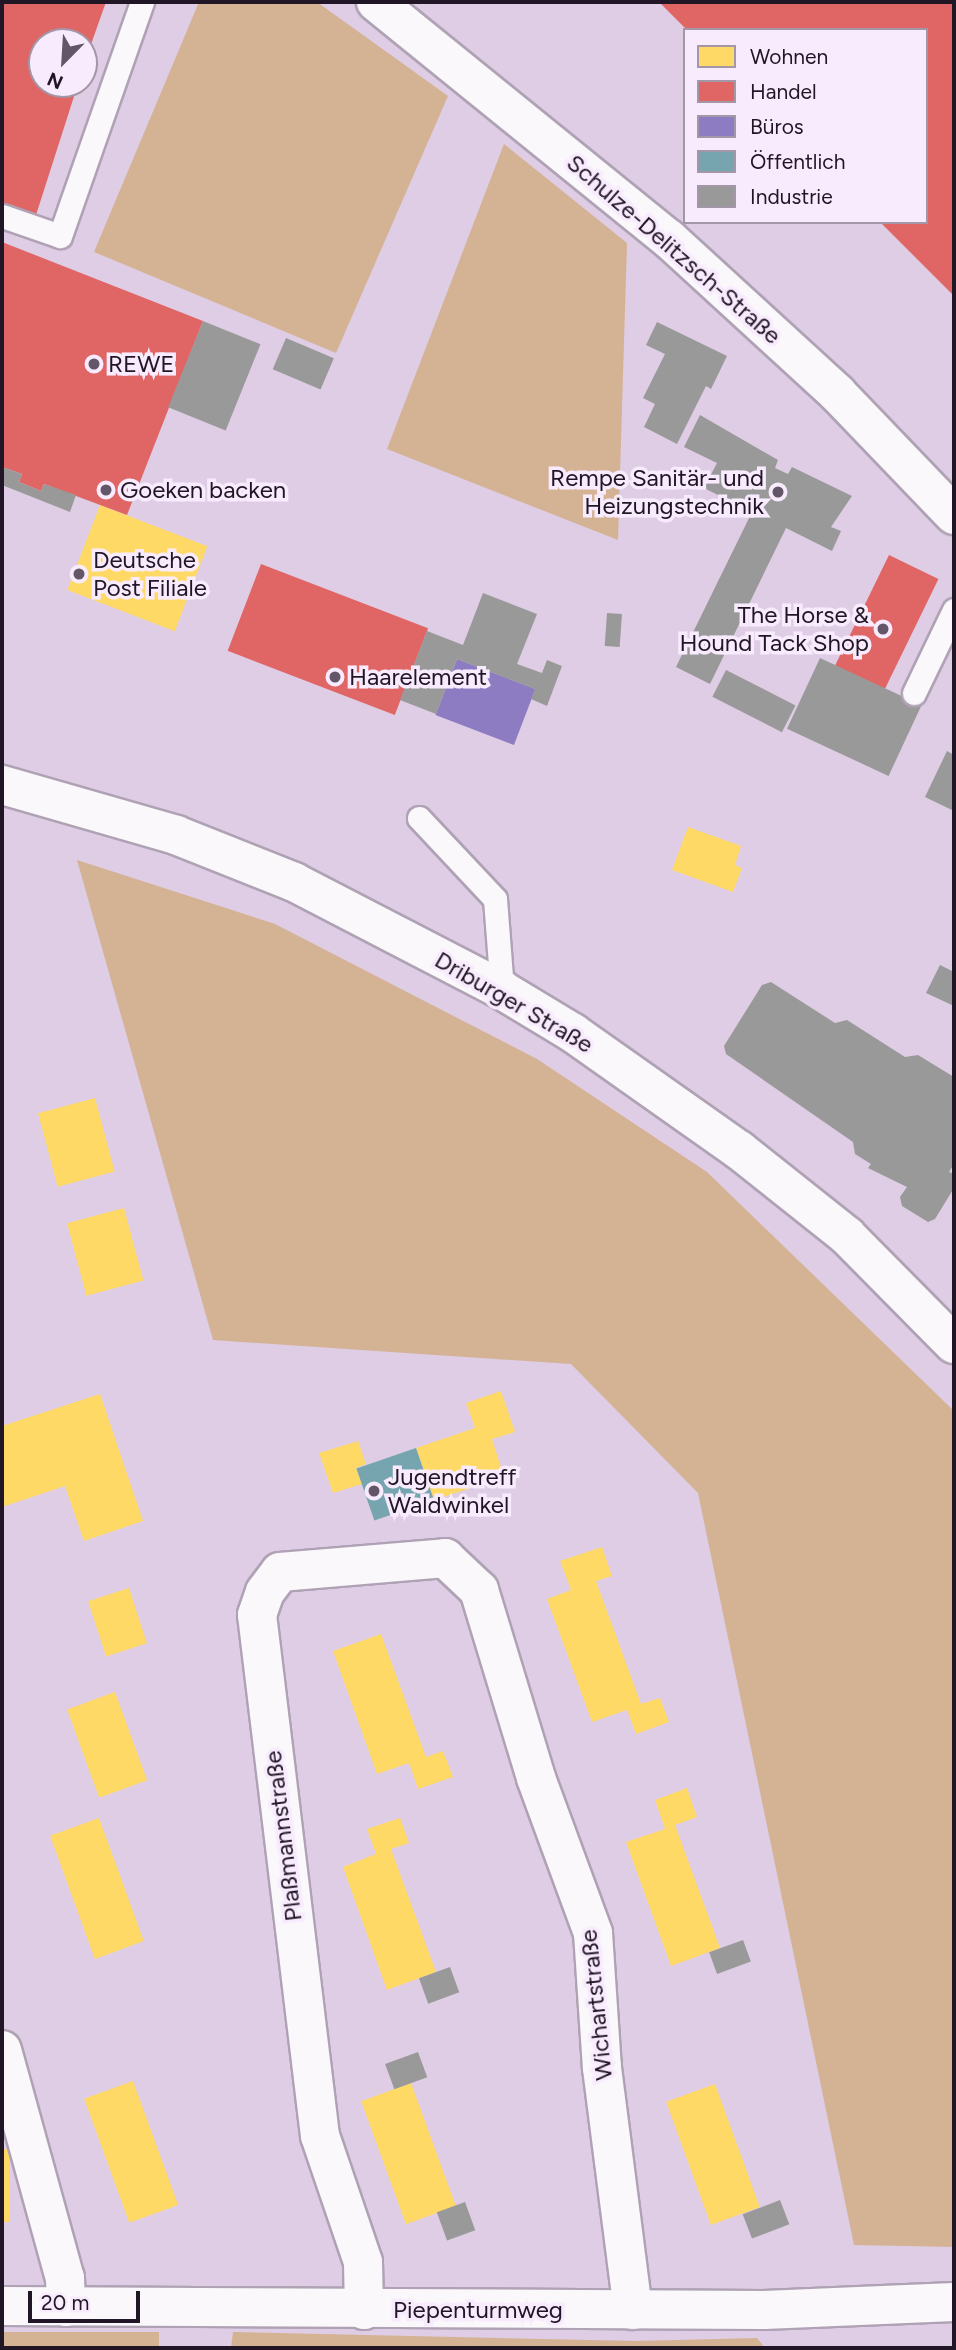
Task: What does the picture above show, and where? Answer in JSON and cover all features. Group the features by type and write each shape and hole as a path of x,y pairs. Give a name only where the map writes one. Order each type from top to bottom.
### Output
{"street":[{"name":"Schulze-Delitzsch-Straße","path":"376,2 668,239 837,393 954,515"},
{"name":"Driburger Straße","path":"2,785 176,835 282,878 502,990 573,1033 739,1150 847,1236 954,1344"},
{"name":"Plaßmannstraße","path":"364,2310 363,2262 320,2136 257,1615 265,1592 280,1572 445,1558 479,1590"},
{"name":"Wichartstraße","path":"479,1590 536,1778 593,1933 602,2068 633,2310"},
{"path":"2,2050 65,2278 66,2307"},
{"name":"Piepenturmweg","path":"2,2306 633,2310 954,2302"}],"lane":[{"path":"2,216 60,236 142,2"},
{"path":"914,693 954,610"},
{"path":"419,818 495,899 502,990"}],"shaded area":[{"path":"199,2 317,2 448,96 336,353 94,252"},
{"path":"504,144 627,243 618,540 387,449"},
{"path":"77,860 275,924 537,1059 707,1172 954,1411 954,2247 854,2245 698,1493 571,1364 213,1340"},
{"path":"2,2332 159,2332 159,2348 2,2348"},
{"path":"233,2332 636,2341 757,2338 765,2348 231,2348"}],"building: Wohnen":[{"path":"100,505 207,546 175,631 67,590"},
{"path":"688,827 741,846 735,865 742,868 733,892 672,870"},
{"path":"95,1098 115,1171 58,1187 38,1113"},
{"path":"124,1208 143,1280 86,1296 67,1223"},
{"path":"501,1391 515,1432 492,1439 504,1477 434,1500 416,1448 475,1428 466,1403"},
{"path":"100,1394 143,1521 84,1541 65,1486 2,1507 2,1426"},
{"path":"358,1441 366,1464 356,1468 362,1484 333,1493 319,1453"},
{"path":"602,1547 612,1576 596,1581 641,1704 660,1698 669,1722 636,1734 627,1710 592,1722 547,1599 571,1590 560,1561"},
{"path":"129,1588 147,1643 106,1656 88,1601"},
{"path":"381,1634 426,1757 443,1751 453,1777 418,1789 409,1763 377,1774 333,1651"},
{"path":"115,1692 147,1780 99,1798 67,1709"},
{"path":"687,1788 697,1817 675,1825 720,1948 671,1966 626,1842 665,1829 655,1800"},
{"path":"99,1818 144,1941 95,1959 50,1836"},
{"path":"400,1818 409,1843 391,1849 436,1972 387,1990 343,1867 376,1854 367,1829"},
{"path":"133,2081 178,2205 129,2223 84,2099"},
{"path":"411,2083 456,2206 406,2224 361,2101"},
{"path":"715,2084 760,2207 711,2225 666,2102"},
{"path":"2,2149 9,2149 9,2222 2,2222"}],"building: Handel":[{"path":"2,2 106,2 97,28 28,28 28,98 74,98 36,215 2,203"},
{"path":"659,2 954,2 954,296 882,224 928,224 928,28 685,28"},
{"name":"REWE","path":"2,242 203,321 127,515 44,484 41,491 19,482 22,474 2,467"},
{"name":"The Horse & Hound Tack Shop","path":"889,555 938,579 885,690 835,666"},
{"path":"261,564 428,628 395,715 228,651"}],"building: Büros":[{"path":"457,659 535,689 514,745 435,715"}],"building: Öffentlich":[{"path":"416,1448 434,1500 374,1521 356,1469"}],"building: Industrie":[{"path":"203,321 260,344 226,430 168,407"},
{"path":"657,322 727,356 711,389 706,386 677,444 644,427 655,404 643,398 665,354 646,345"},
{"path":"286,338 334,358 321,390 273,369"},
{"path":"700,415 778,460 775,468 788,474 792,467 852,496 831,527 841,531 832,551 786,528 710,684 676,667 752,512 704,488 717,463 684,447"},
{"path":"2,467 22,474 19,482 41,491 44,484 76,495 70,512 2,485"},
{"path":"483,593 537,614 517,664 542,673 547,660 562,666 547,706 531,699 535,689 457,659 436,714 400,700 427,631 463,645"},
{"path":"607,613 622,614 620,647 605,646"},
{"path":"820,658 922,705 889,776 787,729"},
{"path":"726,670 795,705 782,732 712,697"},
{"path":"947,751 954,755 954,811 925,797"},
{"path":"940,965 954,972 954,1006 926,993"},
{"path":"771,982 835,1023 847,1020 905,1057 918,1055 954,1077 954,1164 949,1172 954,1174 954,1188 935,1219 928,1222 902,1206 900,1197 907,1187 868,1168 871,1164 855,1154 853,1142 726,1054 724,1046 762,985"},
{"path":"743,1940 751,1962 717,1974 709,1952"},
{"path":"450,1967 459,1992 428,2004 419,1978"},
{"path":"418,2052 427,2077 394,2089 385,2064"},
{"path":"780,2200 789,2224 752,2239 743,2214"},
{"path":"465,2202 475,2230 447,2240 437,2212"}],"place":[{"name":"REWE","path":"94,364"},
{"name":"Goeken backen","path":"106,490"},
{"name":"Rempe Sanitär- und Heizungstechnik","path":"778,492"},
{"name":"Deutsche Post Filiale","path":"79,574"},
{"name":"The Horse & Hound Tack Shop","path":"883,629"},
{"name":"Haarelement","path":"335,677"},
{"name":"Jugendtreff Waldwinkel","path":"374,1491"}]}
